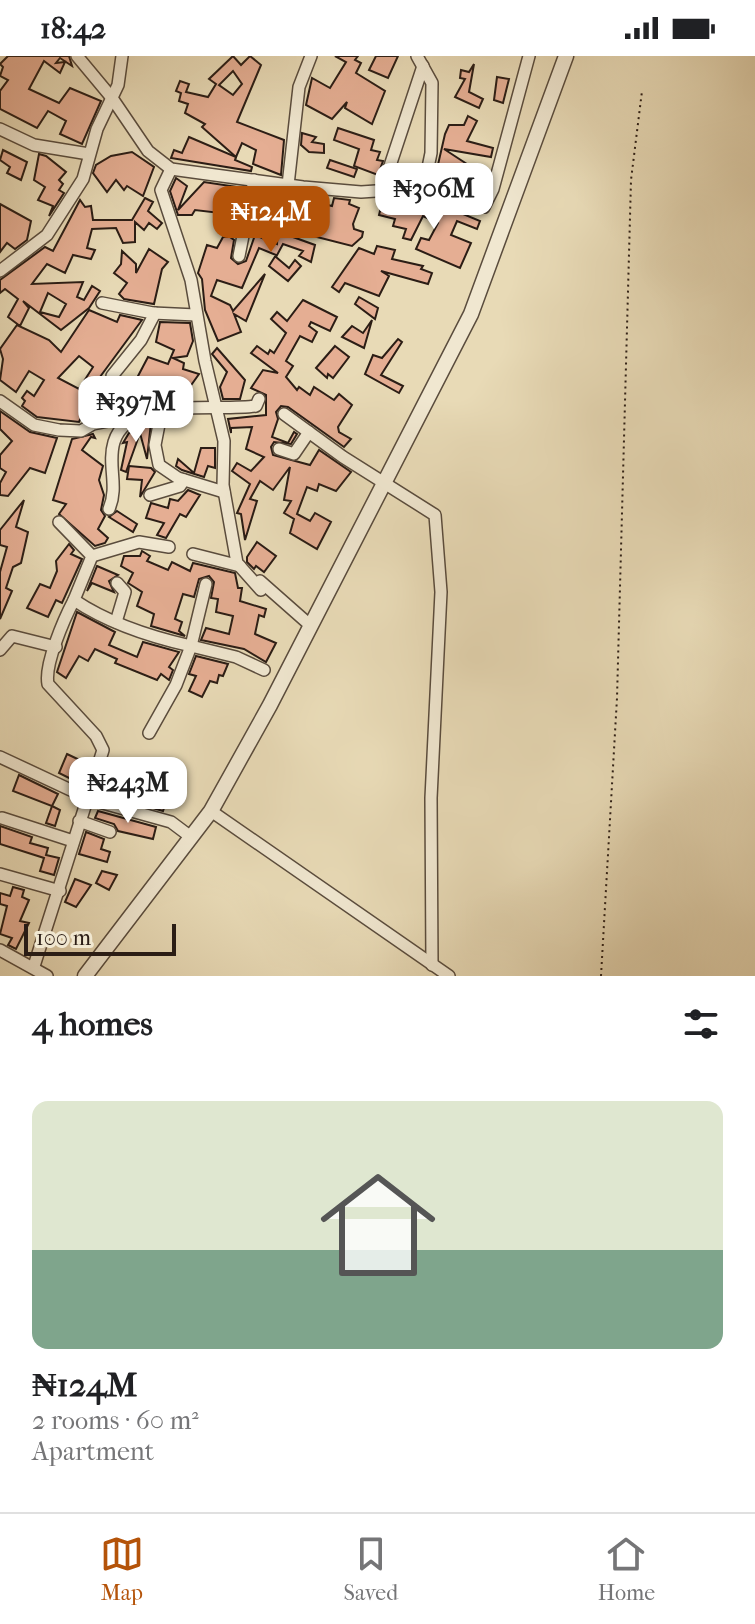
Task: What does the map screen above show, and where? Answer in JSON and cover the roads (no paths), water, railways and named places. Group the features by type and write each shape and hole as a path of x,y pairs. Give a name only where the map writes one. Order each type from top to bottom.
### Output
{"street":[{"path":"77,56 112,98 148,151 171,169 361,192 423,192 484,207 493,189 529,56"},
{"path":"0,271 47,235 83,179 89,154 122,71 122,56"},
{"path":"288,185 299,87 311,56"},
{"path":"85,976 211,811 311,626 471,314 566,56"},
{"path":"382,190 420,61"},
{"path":"420,61 432,83 431,153 423,192"},
{"path":"0,129 34,145 89,154"},
{"path":"171,169 161,190 184,252 226,452 224,492 240,566 261,590"},
{"path":"239,256 254,180"},
{"path":"102,303 155,313 196,315"},
{"path":"112,376 141,340 155,313"},
{"path":"0,401 34,425 81,431 93,424 162,409 215,411 256,406 259,399"},
{"path":"162,409 155,445 159,465 184,480 224,492"},
{"path":"284,414 435,515 441,592 431,798 432,965"},
{"path":"109,509 116,495 112,446 117,435 134,416"},
{"path":"279,449 294,454 309,432"},
{"path":"150,495 180,486 184,480"},
{"path":"59,522 92,556"},
{"path":"92,556 139,542 169,547"},
{"path":"193,554 240,566"},
{"path":"34,966 103,750 96,736 48,684 46,676 92,556"},
{"path":"254,574 276,598 311,626"},
{"path":"116,622 125,592 117,583"},
{"path":"149,733 176,685 191,646 206,584"},
{"path":"74,600 106,620 236,657 264,670"},
{"path":"0,650 12,636 56,647"},
{"path":"0,757 86,797 171,822 191,837"},
{"path":"211,811 449,976"},
{"path":"2,818 73,841"},
{"path":"79,821 110,832"},
{"path":"0,874 60,891"},
{"path":"0,950 34,966 47,976"}]}
